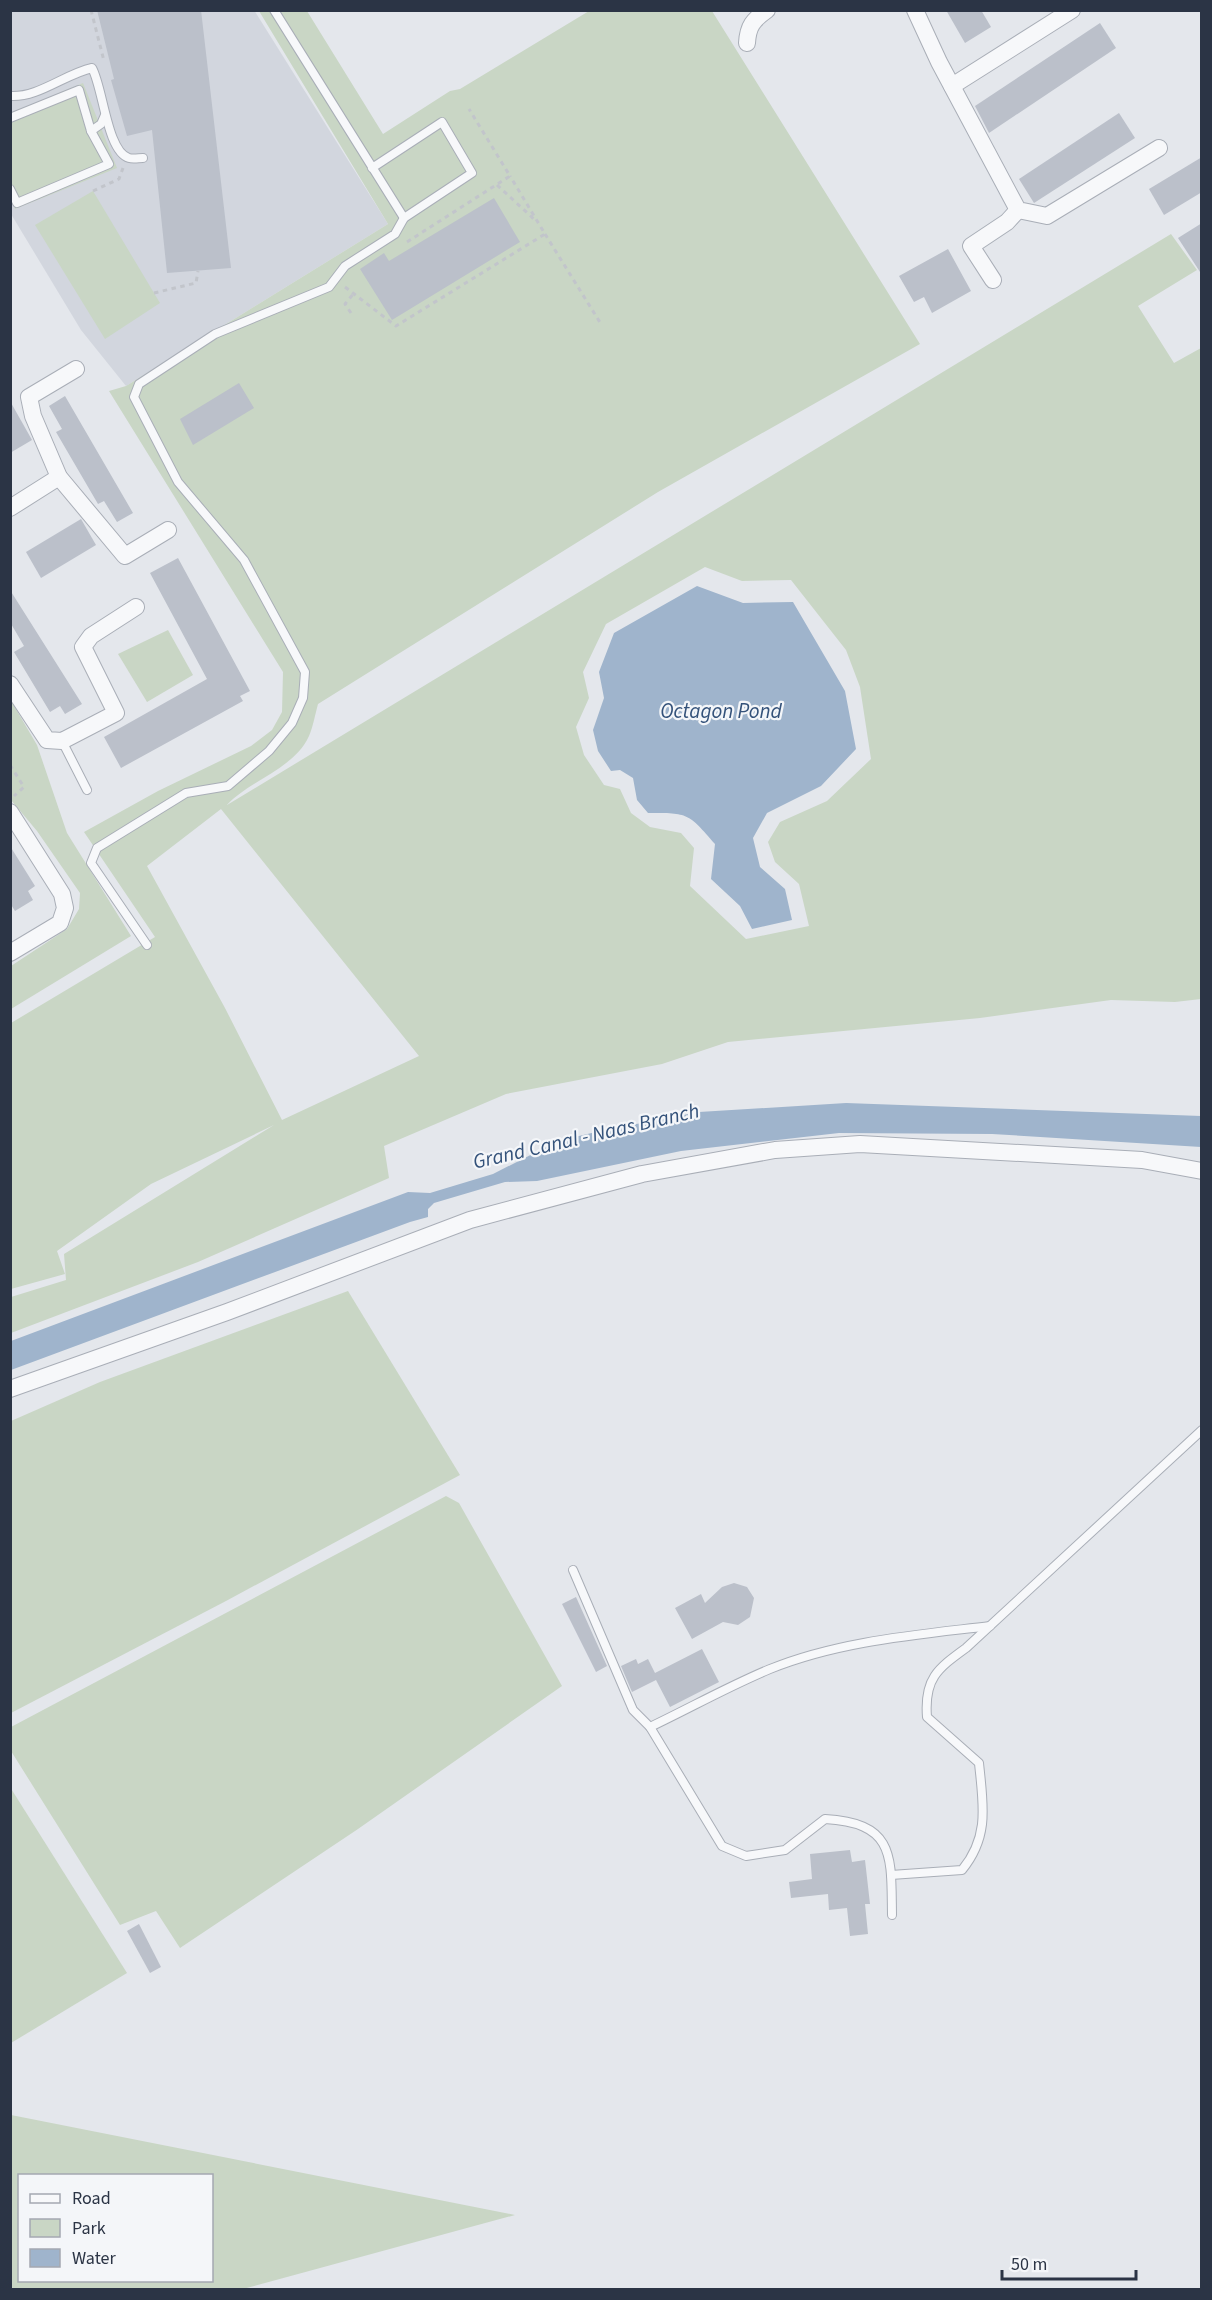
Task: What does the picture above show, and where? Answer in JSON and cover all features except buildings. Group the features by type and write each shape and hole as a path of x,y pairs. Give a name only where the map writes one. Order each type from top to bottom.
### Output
{"street":[{"path":"747,43 748,30 754,20 767,10"},
{"path":"915,10 952,86 1018,210"},
{"path":"952,86 1072,10"},
{"path":"1018,210 1047,216 1159,148"},
{"path":"993,280 971,246 1007,222 1018,210"},
{"path":"76,369 29,397 33,416 60,477 125,556 168,530"},
{"path":"10,508 60,477"},
{"path":"10,684 47,740 62,741 116,713 82,647 91,636 136,607"},
{"path":"10,812 62,894 65,908 60,922 11,951"},
{"path":"10,1389 227,1312 470,1220 653,1172 775,1150 860,1144 1142,1160 1202,1171"}],"lane":[{"path":"274,10 404,218"},
{"path":"10,96 38,90 79,71 92,68 99,81 105,115 118,151 128,158 143,158"},
{"path":"10,118 79,90 91,130 109,164 16,203 10,189"},
{"path":"91,130 101,124 105,115"},
{"path":"147,945 91,863 97,848 186,794 228,786 269,751 292,723 303,698 305,672 244,560 178,482 134,397 139,384 215,334 329,287 345,266 395,234 404,218 472,173 442,122 372,168"},
{"path":"62,741 87,790"},
{"path":"891,1875 962,1870 975,1854 984,1806 979,1763 927,1717 926,1694 938,1668 990,1626 1202,1430"},
{"path":"573,1570 633,1710 650,1727 722,1846 746,1856 785,1850 825,1820 846,1821 871,1831 885,1843 891,1875 892,1915"},
{"path":"650,1727 782,1665 882,1639 990,1626"}],"path":[{"path":"510,176 601,324"},
{"path":"497,185 539,224"},
{"path":"335,279 396,326 545,234"},
{"path":"154,293 196,283 198,271"},
{"path":"351,313 345,304 354,293"},
{"path":"10,765 24,787 10,799"}],"shaded area":[{"path":"254,10 388,224 126,386 81,330 11,214 11,11"}],"green space":[{"path":"259,11 307,11 383,134 450,91 460,89 589,11 712,11 920,344 658,492 318,704 309,736 293,757 283,766 247,788 227,805 1171,234 1197,270 1138,306 1174,363 1201,348 1201,999 1175,1002 1111,1000 980,1018 728,1042 662,1064 506,1094 384,1146 389,1178 198,1262 11,1333 11,1297 66,1280 64,1254 274,1125 151,1184 57,1251 65,1274 11,1289 11,1023 155,937 84,832 158,791 251,746 272,730 282,712 283,672 109,391 126,386 388,224","holes":["705,567 742,581 791,580 846,650 860,687 871,759 827,801 780,822 768,842 775,862 799,884 809,926 746,939 690,886 694,848 681,833 650,827 631,813 620,789 604,785 584,755 576,727 589,698 583,672 606,624","221,809 419,1056 282,1120 225,1008 147,866"]},
{"path":"83,83 117,168 15,209 11,197 11,113"},
{"path":"93,191 160,303 105,339 35,225"},
{"path":"168,630 193,675 147,702 118,654"},
{"path":"10,699 37,745 67,833 131,936 11,1009 11,966 67,929 79,909 80,893 37,831 11,800"},
{"path":"348,1291 460,1475 11,1713 11,1421 100,1382"},
{"path":"446,1496 459,1503 562,1686 358,1829 180,1948 156,1911 120,1925 11,1751 11,1727"},
{"path":"10,1787 127,1973 11,2043 10,2043"},
{"path":"10,2115 515,2215 243,2289 11,2289"}],"water":[{"name":"Octagon Pond","path":"697,586 743,603 793,602 845,691 856,749 821,786 767,813 753,838 760,867 785,889 792,920 752,929 740,906 711,879 715,844 699,826 687,817 672,813 648,813 637,800 633,778 620,770 611,771 598,751 593,730 604,698 599,672 614,633"},
{"name":"Grand Canal - Naas Branch","path":"846,1103 1201,1116 1201,1147 992,1134 839,1133 681,1151 537,1181 505,1182 434,1203 428,1209 428,1217 11,1370 11,1341 408,1192 430,1193 493,1174 558,1141 699,1112"}]}
